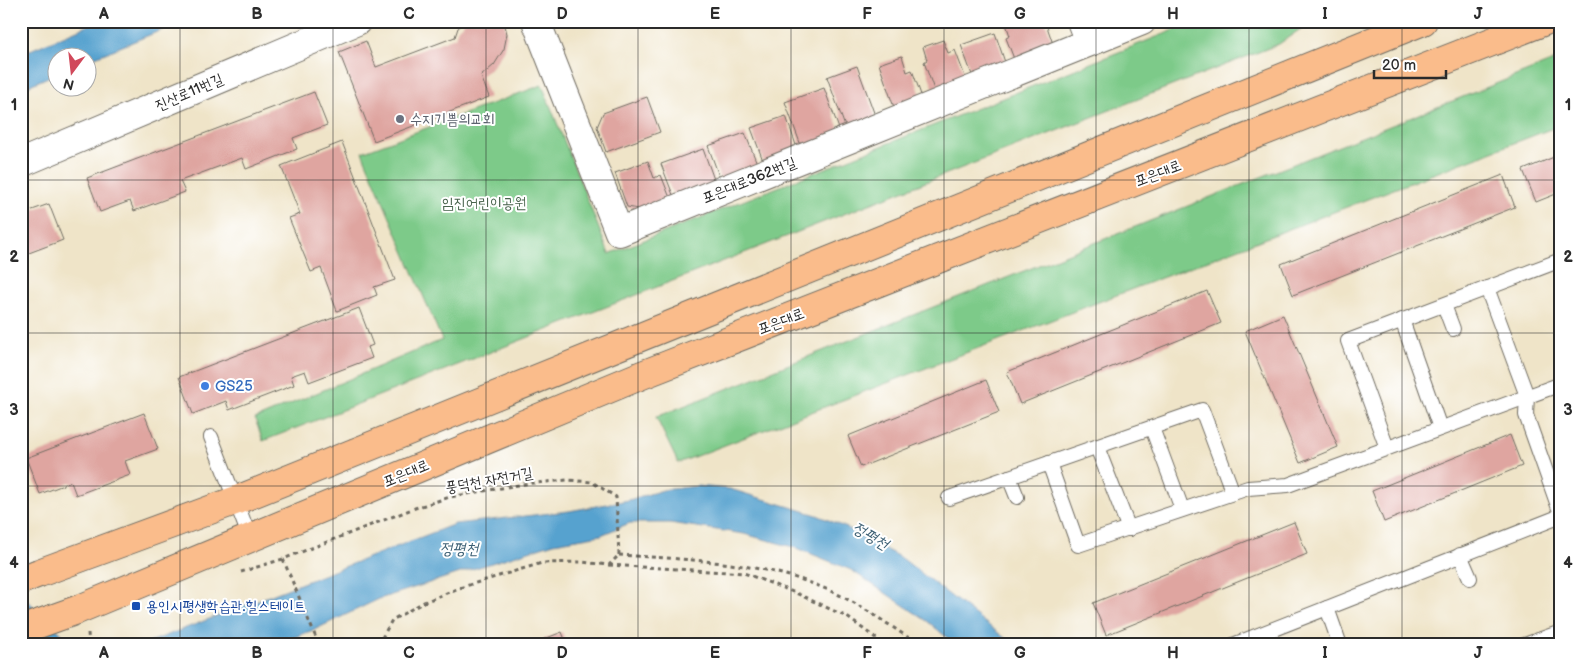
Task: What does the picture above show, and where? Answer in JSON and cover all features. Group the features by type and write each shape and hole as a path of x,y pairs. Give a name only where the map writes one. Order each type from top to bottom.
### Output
{"main road":[{"path":"30,576 237,500 1423,21"},
{"name":"포은대로","path":"21,630 77,610 642,375 1545,21"}],"street":[{"name":"진산로11번길","path":"21,163 357,21"},
{"name":"포은대로362번길","path":"536,21 619,232 1085,32 1142,21"}],"lane":[{"path":"1387,448 1348,341 1561,260"},
{"path":"1233,645 1561,515 1526,415 1527,396 1487,288"},
{"path":"1444,305 1453,328"},
{"path":"1402,320 1440,428"},
{"path":"1049,463 1078,545 1248,488 1288,484 1561,384"},
{"path":"949,498 1202,410 1233,493"},
{"path":"1152,428 1182,509"},
{"path":"211,437 237,500 250,538"},
{"path":"1097,446 1129,529"},
{"path":"1009,477 1017,497"},
{"path":"1460,555 1470,578"},
{"path":"1327,608 1340,645"},
{"path":"1524,645 1561,632"}],"path":[{"path":"21,28 36,21"},
{"name":"풍덕천 자전거길","path":"237,574 450,496 524,484 567,480 592,482 616,498 619,555"},
{"path":"609,565 619,555 718,562 775,571 812,583 837,594 920,645"},
{"path":"282,559 319,645"},
{"path":"378,645 392,620 424,602 459,588 542,563 581,562 744,573 798,594 847,617 885,645"}],"green space":[{"name":"임진어린이공원","path":"1197,21 1312,21 1279,44 263,441 255,419 442,340 362,152 542,85 609,254"},
{"path":"1561,58 1561,125 678,463 656,417"}],"water":[{"path":"98,21 184,21 98,56 98,48 48,48 48,77 21,89 21,54"},
{"name":"정평천","path":"698,486 730,489 817,515 847,528 903,559 1014,645 956,645 927,621 851,570 797,548 744,534 670,523 630,523 601,535 554,543 379,599 316,629 274,645 142,645 455,524 569,511 629,500 663,490"},
{"path":"21,594 73,645 21,645"}],"building":[{"path":"466,21 504,21 507,34 504,49 494,65 481,76 489,97 374,141 339,52 366,41 376,67 455,37 458,28"},
{"path":"1005,21 1045,21 1052,41 1049,52 1016,64 1006,38 1010,36"},
{"path":"995,33 1008,71 975,83 961,45"},
{"path":"943,40 948,53 955,50 969,87 937,98 924,62 927,60 923,47"},
{"path":"902,56 907,72 912,70 924,103 896,113 879,64"},
{"path":"857,66 877,121 847,132 827,77"},
{"path":"824,88 842,137 803,151 785,102"},
{"path":"314,92 327,125 293,138 297,149 246,169 242,158 180,181 185,192 134,211 130,201 100,212 87,178"},
{"path":"647,97 660,132 606,152 597,127 603,113"},
{"path":"786,116 799,154 765,166 751,128"},
{"path":"745,133 760,171 722,184 708,146"},
{"path":"342,142 395,280 374,287 377,295 337,311 321,268 311,272 289,218 300,214 281,166"},
{"path":"703,149 716,185 675,200 661,164"},
{"path":"1561,154 1561,192 1536,202 1523,170"},
{"path":"648,161 654,178 661,175 670,198 639,209 627,207 615,173"},
{"path":"1503,175 1515,207 1293,295 1281,264"},
{"path":"49,204 63,240 21,256 21,214"},
{"path":"1207,291 1221,323 1020,404 1007,372"},
{"path":"359,308 373,345 368,347 372,358 309,382 305,371 291,376 294,385 229,410 226,401 193,414 179,377"},
{"path":"1283,315 1338,447 1300,463 1245,331"},
{"path":"986,380 999,412 861,467 848,436"},
{"path":"144,413 158,449 125,461 130,475 76,495 71,482 40,494 26,458"},
{"path":"1510,435 1522,466 1384,522 1372,491"},
{"path":"1294,522 1307,554 1106,635 1093,603"},
{"path":"562,632 567,645 529,645"}],"place":[{"name":"수지기쁨의교회","path":"400,119"},
{"name":"GS25","path":"205,386"},
{"name":"용인시평생학습관.힐스테이트","path":"136,606"}]}
